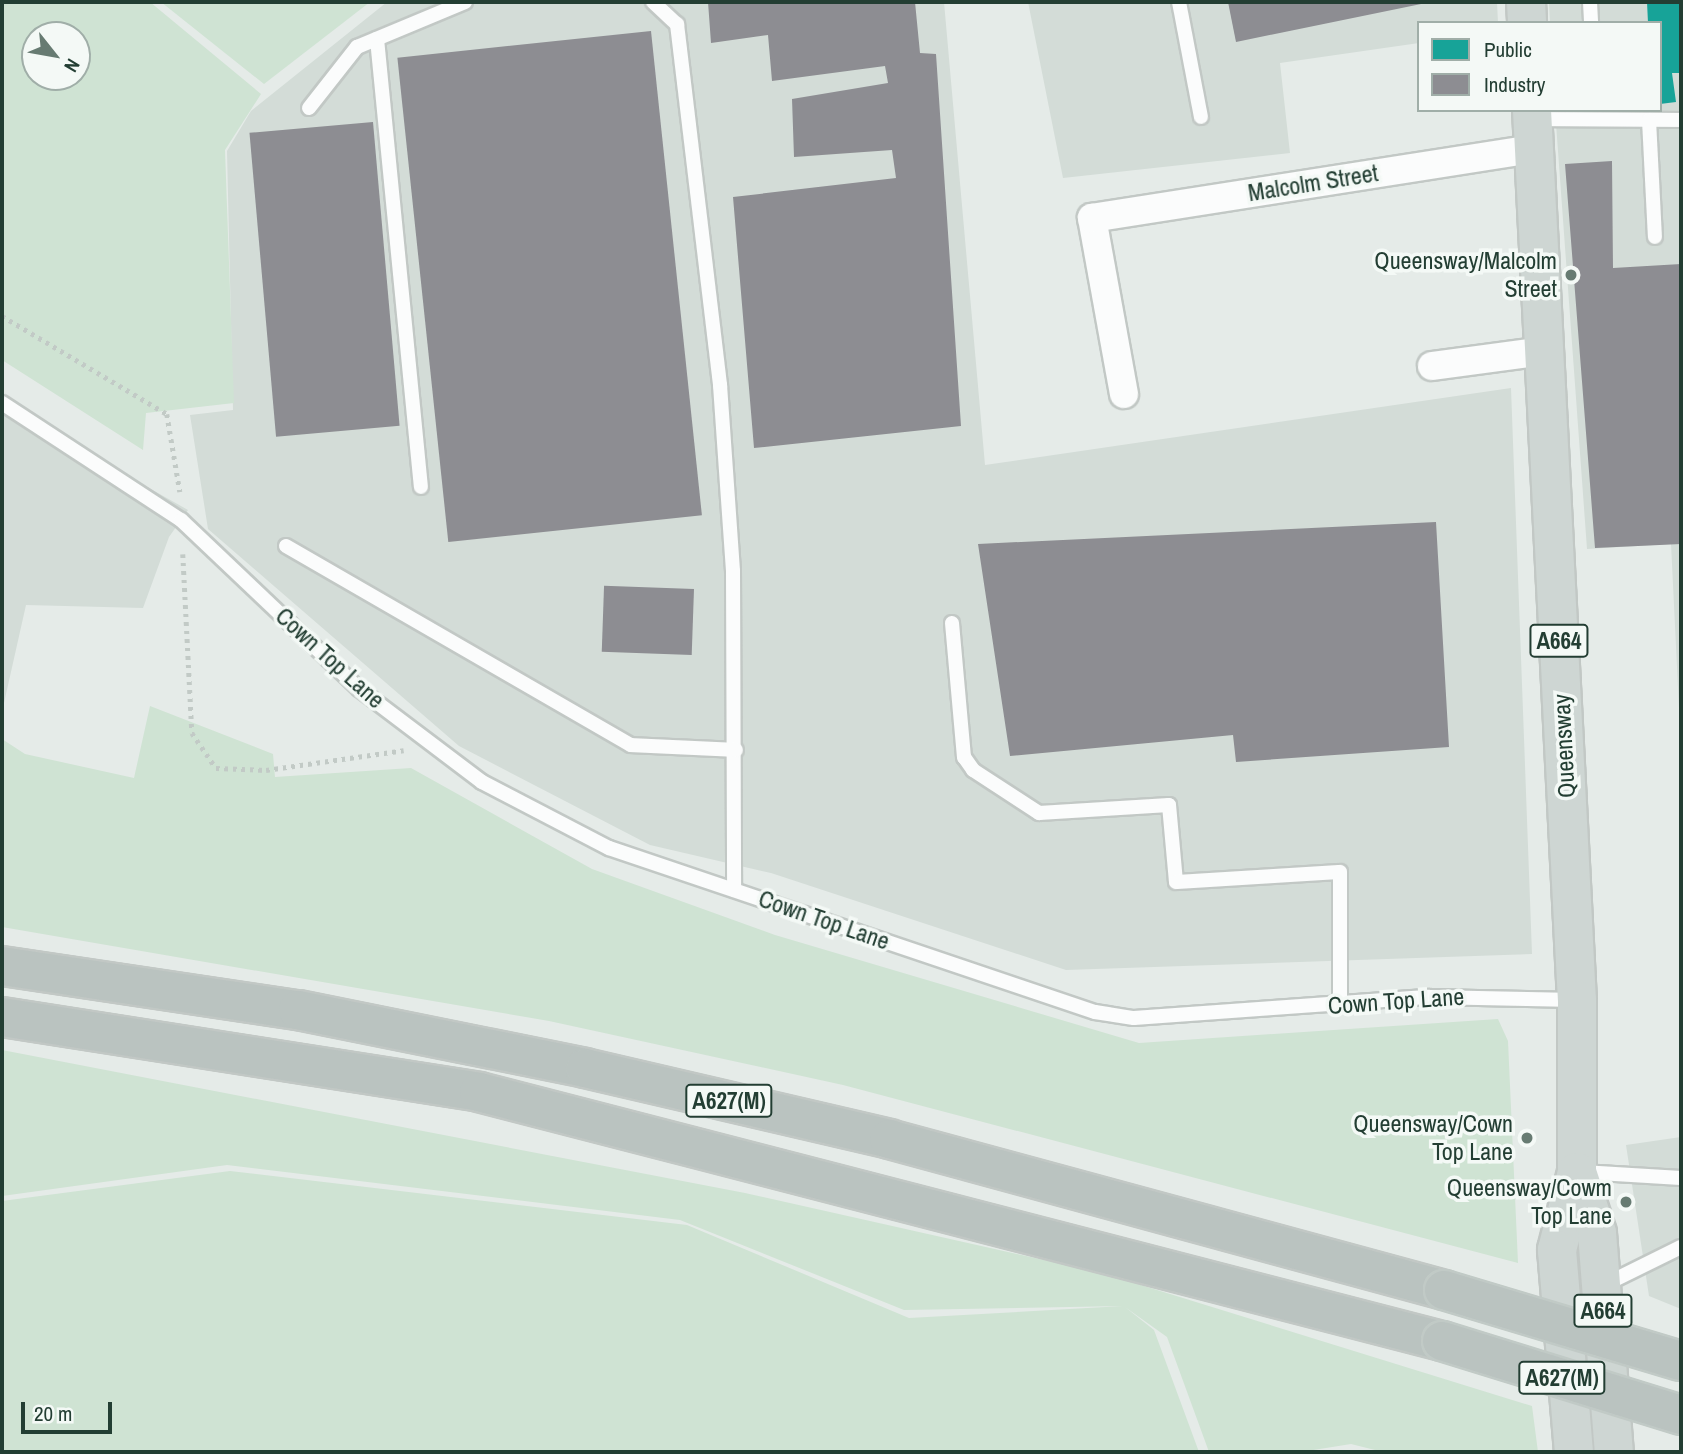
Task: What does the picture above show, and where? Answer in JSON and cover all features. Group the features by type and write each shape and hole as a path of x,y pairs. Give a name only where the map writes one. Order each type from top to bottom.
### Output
{"highway":[{"name":"A627(M)","path":"2,966 298,1010 586,1068 902,1142 1444,1290 1681,1361"},
{"name":"A627(M)","path":"2,1017 479,1092 1442,1341 1681,1415"}],"main road":[{"path":"1526,2 1527,21"},
{"name":"Queensway","path":"1533,126 1577,1000 1577,1172 1557,1250 1574,1452"},
{"name":"Queensway","path":"1577,1172 1597,1233 1614,1452"}],"street":[{"name":"Malcolm Street","path":"1124,394 1092,218 1533,126"},
{"path":"1432,366 1544,351"}],"lane":[{"path":"309,108 357,47 465,2"},
{"path":"653,2 677,24 720,385 733,571 736,750 734,890"},
{"path":"1179,2 1201,117"},
{"path":"1590,2 1591,21"},
{"path":"377,39 421,487"},
{"path":"1533,126 1597,115 1681,120"},
{"path":"1649,120 1655,237"},
{"name":"Cown Top Lane","path":"2,403 181,520 359,689 482,782 609,848 1095,1012 1172,1019 1455,996 1577,1000"},
{"path":"286,546 631,745 736,750"},
{"path":"952,623 964,757 973,770 1039,813 1169,804 1176,881 1340,872 1340,1005"},
{"path":"1577,1172 1681,1178"},
{"path":"1601,1286 1681,1247"}],"path":[{"path":"2,316 167,414 181,520 184,668 192,733 216,768 266,770 434,745"}],"shaded area":[{"path":"387,2 944,2 985,465 1511,388 1532,954 1066,970 771,873 650,845 459,746 208,529 190,415 233,410 227,151 251,111"},
{"path":"1028,2 1497,2 1498,21 1417,21 1417,43 1280,63 1290,153 1063,178"},
{"path":"1549,2 1681,2 1681,749 1671,544 1587,549 1555,112 1662,112 1662,21 1550,21"},
{"path":"2,405 188,510 169,537 143,608 26,605 4,703"},
{"path":"1681,1137 1681,1309 1649,1296 1626,1145"}],"green space":[{"path":"2,2 150,2 261,94 225,150 234,403 146,413 143,450 2,360"},
{"path":"161,2 370,2 264,84"},
{"path":"150,706 273,754 275,777 411,768 592,869 775,935 1139,1043 1498,1019 1508,1041 1518,1263 843,1085 549,1021 2,927 2,739 25,754 134,778"},
{"path":"2,1050 745,1193 1102,1273 1532,1406 1538,1452 1383,1452 1351,1444 1301,1452 1209,1452 1167,1337 1125,1307 1154,1330 1199,1452 2,1452 2,1201 230,1171 687,1225 909,1318 1123,1306 904,1310 680,1220 227,1165 2,1196"}],"building: Public":[{"path":"1647,2 1681,2 1681,73 1672,73 1676,102 1662,104 1662,21 1648,21"}],"building: Industry":[{"path":"708,2 915,2 920,53 936,54 961,426 754,448 733,197 896,178 892,150 794,157 792,99 888,83 885,66 772,81 768,35 711,43"},
{"path":"1228,2 1426,2 1426,3 1236,42"},
{"path":"651,31 702,515 448,542 397,58"},
{"path":"373,122 400,426 276,437 249,133"},
{"path":"1612,161 1613,268 1681,264 1681,544 1595,548 1565,164"},
{"path":"1436,522 1449,747 1236,762 1233,735 1010,756 978,544"},
{"path":"604,586 694,589 692,655 602,652"}],"place":[{"name":"Queensway/Malcolm Street","path":"1571,275"},
{"name":"Queensway/Cown Top Lane","path":"1527,1138"},
{"name":"Queensway/Cowm Top Lane","path":"1626,1202"}]}
